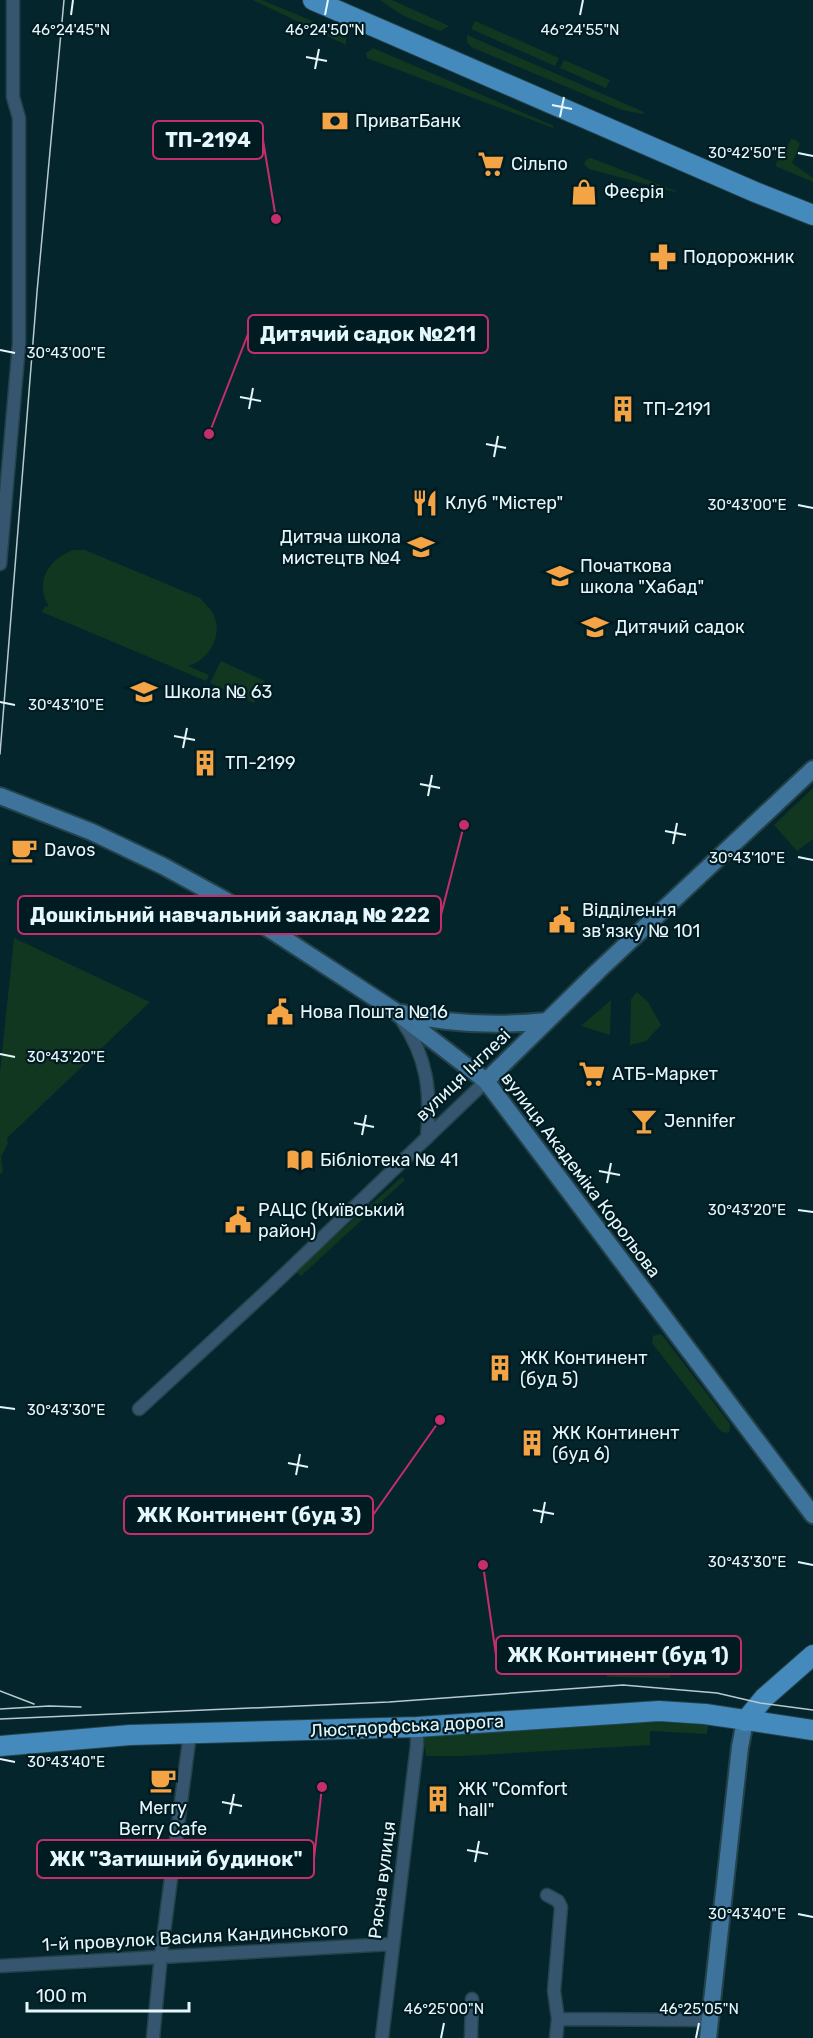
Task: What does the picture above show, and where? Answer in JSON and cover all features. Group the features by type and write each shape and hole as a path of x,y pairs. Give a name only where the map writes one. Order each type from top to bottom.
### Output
{"main road":[{"path":"313,0 813,215"},
{"name":"вулиця Інглезі","path":"486,1081 813,769"},
{"name":"вулиця Академіка Корольова","path":"0,796 92,832 163,866 235,906 395,1011 486,1081 813,1515"},
{"path":"395,1011 446,1022 476,1025 547,1021"},
{"path":"708,2038 740,1747 745,1721 764,1698 813,1655"},
{"name":"Люстдорфська дорога","path":"0,1746 130,1735 417,1726 659,1711 705,1714 813,1731"}],"street":[{"path":"0,564 19,344 19,118 13,97 13,0"},
{"path":"395,1011 421,1055 430,1106 427,1138"},
{"name":"вулиця Інглезі","path":"140,1409 486,1081"},
{"name":"Рясна вулиця","path":"382,2038 417,1745 417,1726"},
{"path":"153,2038 161,1955 190,1732"},
{"path":"548,1896 558,1901 561,1907 554,1991 558,2019 556,2038"},
{"name":"1-й провулок Василя Кандинського","path":"0,1966 161,1955 392,1944"},
{"path":"471,2038 472,1999"},
{"path":"558,2019 710,2020"}],"green space":[{"path":"253,0 262,0 346,35 346,45"},
{"path":"380,0 392,0 449,26 440,31 402,15"},
{"path":"475,21 559,58 555,66 471,29"},
{"path":"467,35 644,112 643,114 622,110 471,47 467,42"},
{"path":"373,48 554,126 553,128 367,58 366,53"},
{"path":"564,60 610,80 606,88 560,68"},
{"path":"791,139 800,144 792,163 813,178 813,182 775,166"},
{"path":"591,158 676,191 589,169 584,164 587,159"},
{"path":"74,550 85,550 200,598 215,617 216,635 209,651 188,666 209,675 206,681 42,612 45,606 49,607 43,589 46,572 57,559"},
{"path":"221,661 265,681 254,703 210,683"},
{"path":"813,788 813,839 797,851 774,825"},
{"path":"14,938 150,1002 7,1138 8,1143 1,1157 3,1171 0,1174 0,1072"},
{"path":"637,992 648,1002 661,1025 646,1041 630,1045 631,999"},
{"path":"611,1000 610,1035 581,1026"},
{"path":"402,1177 405,1180 301,1276 295,1271"},
{"path":"659,1334 730,1424 729,1433 722,1432 718,1428 652,1343 653,1336"},
{"path":"607,1671 671,1672 670,1678 607,1677"},
{"path":"652,1722 708,1725 707,1734 650,1731 650,1745 463,1756 426,1756 423,1731"}],"tram line":[{"path":"0,754 37,292 64,0"},
{"path":"0,1719 389,1702 623,1685 717,1693 760,1703 813,1710"},
{"path":"0,1691 34,1704"},
{"path":"0,1709 81,1707"}],"place":[{"name":"ПриватБанк","path":"335,121"},
{"name":"Сільпо","path":"491,164"},
{"name":"Феєрія","path":"584,192"},
{"name":"ТП-2194","path":"276,219"},
{"name":"Подорожник","path":"663,257"},
{"name":"ТП-2191","path":"623,409"},
{"name":"Дитячий садок №211","path":"209,434"},
{"name":"Клуб \"Містер\"","path":"425,503"},
{"name":"Дитяча школа мистецтв №4","path":"421,547"},
{"name":"Початкова школа \"Хабад\"","path":"560,576"},
{"name":"Дитячий садок","path":"595,627"},
{"name":"Школа № 63","path":"144,692"},
{"name":"ТП-2199","path":"205,763"},
{"name":"Дошкільний навчальний заклад № 222","path":"464,825"},
{"name":"Davos","path":"24,850"},
{"name":"Відділення зв'язку № 101","path":"562,920"},
{"name":"Нова Пошта №16","path":"280,1012"},
{"name":"АТБ-Маркет","path":"592,1074"},
{"name":"Jennifer","path":"644,1121"},
{"name":"Бібліотека № 41","path":"300,1160"},
{"name":"РАЦС (Київський район)","path":"238,1220"},
{"name":"ЖК Континент (буд 5)","path":"500,1368"},
{"name":"ЖК Континент (буд 3)","path":"440,1420"},
{"name":"ЖК Континент (буд 6)","path":"532,1443"},
{"name":"ЖК Континент (буд 1)","path":"483,1565"},
{"name":"Merry Berry Cafe","path":"163,1780"},
{"name":"ЖК \"Затишний будинок\"","path":"322,1787"},
{"name":"ЖК \"Comfort hall\"","path":"438,1799"}]}
